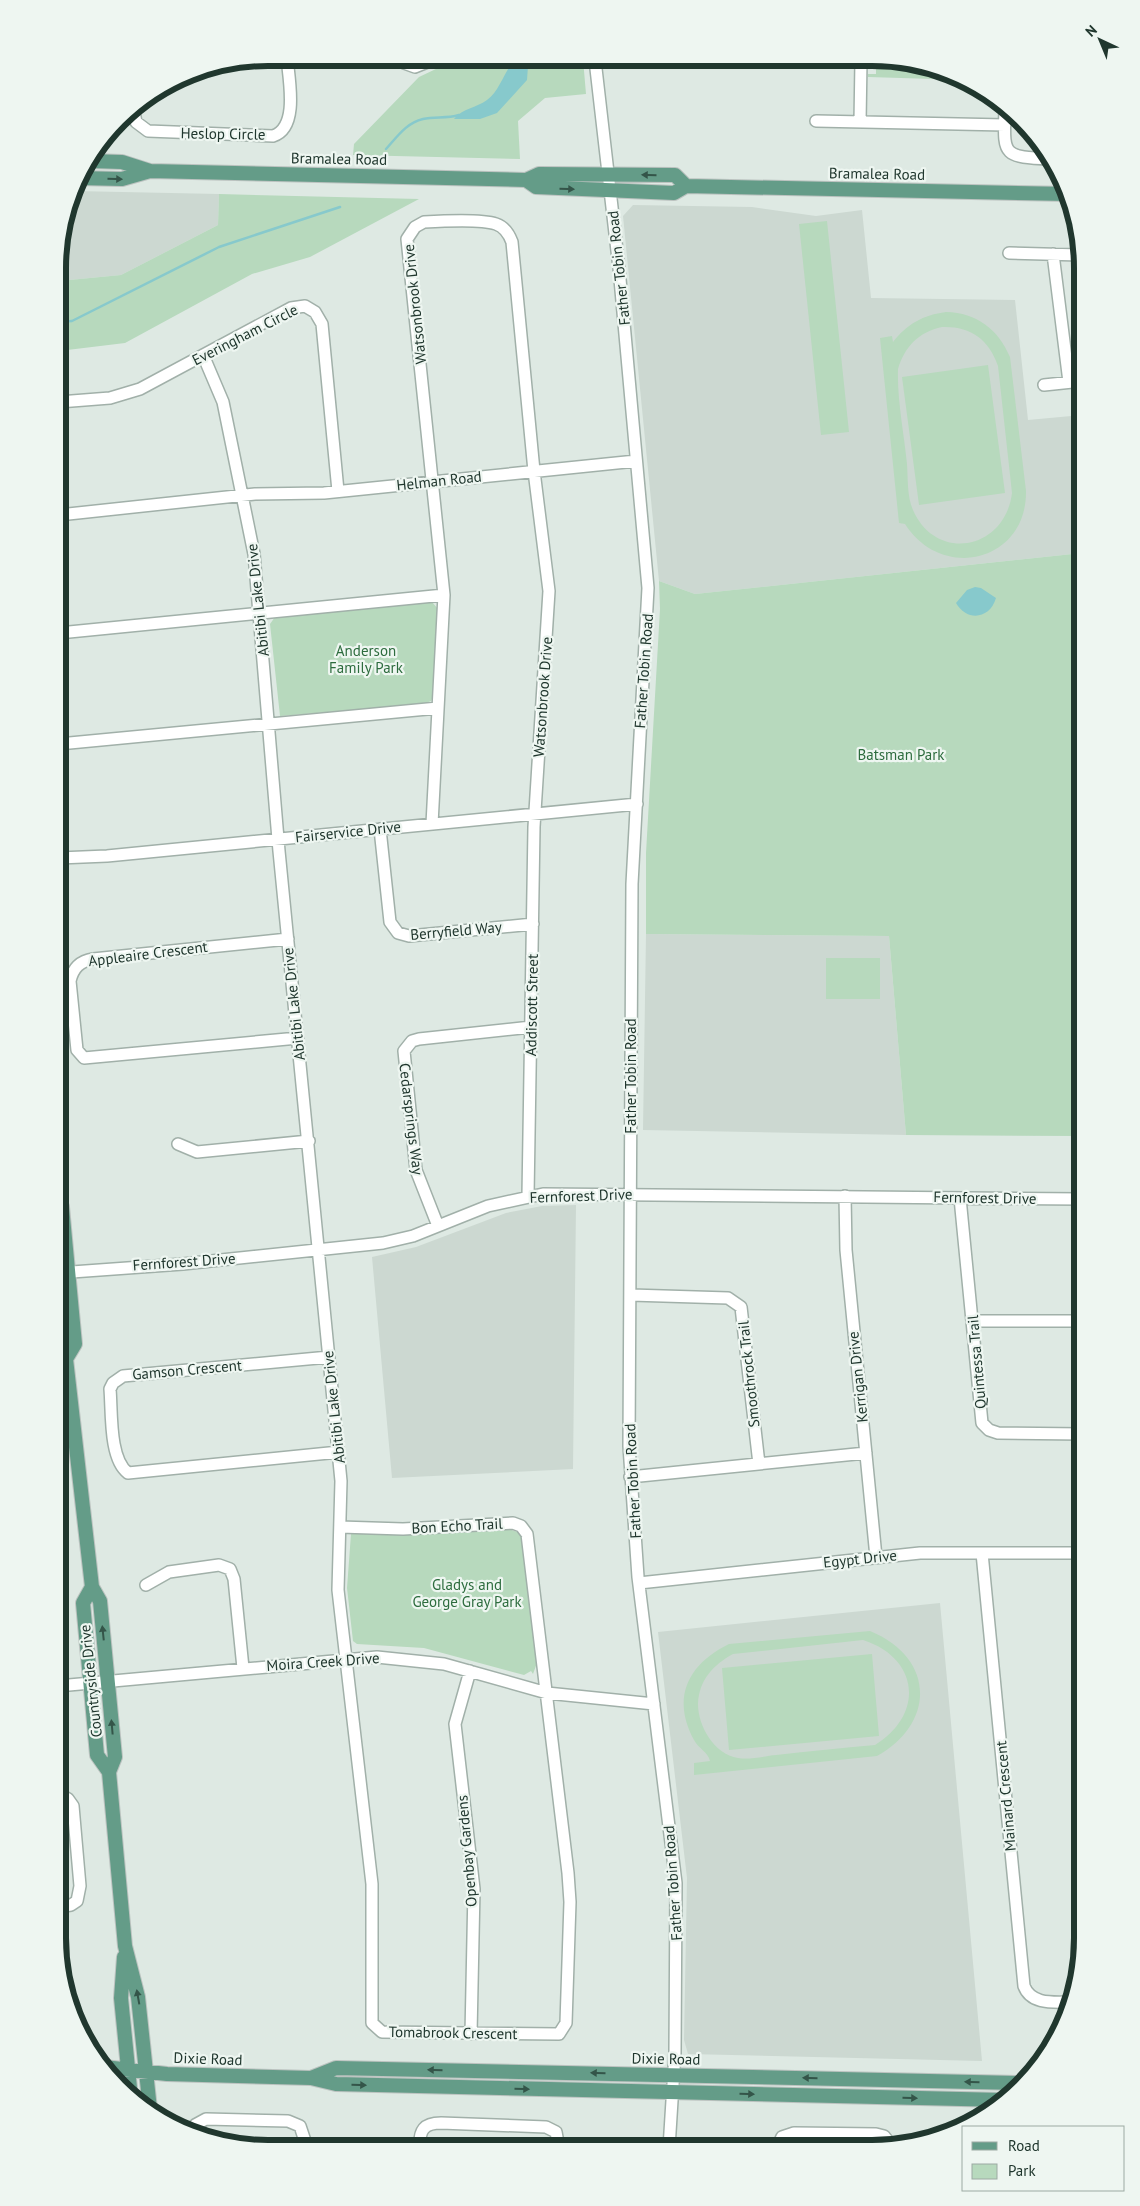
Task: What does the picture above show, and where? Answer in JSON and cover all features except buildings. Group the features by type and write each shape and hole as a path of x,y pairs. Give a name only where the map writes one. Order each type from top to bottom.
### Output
{"main road":[{"name":"Bramalea Road","path":"97,161 122,162 150,171 526,180 539,174 675,175 686,186"},
{"name":"Bramalea Road","path":"87,178 122,179 150,171"},
{"name":"Bramalea Road","path":"526,180 536,187 674,193 686,186 1059,194"},
{"name":"Countryside Drive","path":"66,1291 75,1344 66,1360 92,1587 100,1601 115,1756 109,1772 125,1946 138,1997 149,2101"},
{"name":"Countryside Drive","path":"92,1587 83,1604 90,1683 97,1755 109,1772"},
{"name":"Countryside Drive","path":"125,1946 121,1998 130,2085"},
{"name":"Dixie Road","path":"312,2078 336,2068 1013,2083"},
{"name":"Dixie Road","path":"114,2069 146,2072 312,2078 336,2084 993,2100"}],"street":[{"name":"Heslop Circle","path":"134,117 139,126 153,132 273,136 279,134 287,127 290,115 287,66"},
{"name":"Father Tobin Road","path":"596,66 611,191 648,588 632,884 630,1477 639,1583 676,1883 677,1946 669,2140"},
{"path":"860,122 861,66"},
{"path":"1005,116 1006,148 1013,156 1041,158"},
{"path":"816,121 1005,125"},
{"name":"Watsonbrook Drive","path":"432,824 444,595 414,292 406,247 409,232 424,222 490,223 502,227 510,235 534,470 549,591 535,813"},
{"path":"1009,253 1073,255"},
{"path":"1053,254 1069,382"},
{"name":"Everingham Circle","path":"66,401 124,396 292,308 305,306 315,312 322,324 338,491"},
{"name":"Abitibi Lake Drive","path":"203,355 220,394 251,536 270,725 278,839 342,1481 338,1590 346,1659"},
{"path":"1044,384 1074,382"},
{"name":"Helman Road","path":"242,496 338,491 636,461"},
{"path":"66,514 242,496"},
{"path":"66,632 444,595"},
{"path":"66,743 438,708"},
{"name":"Fairservice Drive","path":"66,858 107,856 637,804"},
{"name":"Addiscott Street","path":"528,1196 535,813"},
{"name":"Berryfield Way","path":"380,829 390,922 398,933 409,936 533,924"},
{"name":"Appleaire Crescent","path":"288,939 93,959 81,963 73,971 70,981 77,1050 84,1058 298,1038"},
{"name":"Cedarsprings Way","path":"438,1226 418,1179 414,1160 404,1051 412,1041 419,1039 531,1027"},
{"path":"178,1144 197,1152 309,1141"},
{"name":"Fernforest Drive","path":"66,1273 319,1251 389,1242 438,1226 482,1208 528,1196 566,1193 1074,1199"},
{"name":"Kerrigan Drive","path":"845,1196 846,1250 876,1557"},
{"name":"Quintessa Trail","path":"960,1198 982,1423 989,1430 998,1433 1074,1434"},
{"name":"Smoothrock Trail","path":"631,1295 728,1298 741,1306 759,1464"},
{"path":"973,1321 1074,1321"},
{"name":"Gamson Crescent","path":"329,1357 123,1376 110,1389 116,1456 122,1469 128,1473 339,1452"},
{"path":"630,1477 866,1453"},
{"name":"Bon Echo Trail","path":"340,1527 403,1529 513,1523 522,1526 529,1539 547,1693"},
{"name":"Egypt Drive","path":"639,1583 876,1557 945,1552 1074,1553"},
{"name":"Mainard Crescent","path":"982,1553 1024,1986 1026,1992 1039,2000 1063,2002"},
{"path":"146,1585 169,1572 220,1565 230,1569 234,1579 243,1668"},
{"name":"Moira Creek Drive","path":"66,1685 369,1657 406,1658 470,1671 547,1693 654,1704"},
{"name":"Tomabrook Crescent","path":"346,1659 374,1901 372,2023 382,2032 552,2036 559,2034 566,2023 569,1888 547,1693"},
{"name":"Openbay Gardens","path":"470,1671 455,1724 474,1888 471,2034"},
{"path":"66,1798 73,1806 80,1886 77,1901 66,1906"},
{"path":"195,2126 206,2119 288,2121 300,2126 305,2140"},
{"path":"420,2140 421,2132 424,2127 428,2124 441,2123 546,2127 556,2132 558,2140"},
{"path":"781,2140 782,2137 794,2133 876,2134 884,2136 886,2139"}],"shaded area":[{"path":"82,191 219,194 218,225 121,275 66,280 70,228"},
{"path":"633,205 752,207 816,216 862,210 871,298 1015,300 1028,420 1074,416 1074,554 695,594 659,581 623,216"},
{"path":"646,934 889,936 906,1135 643,1130"},
{"path":"576,1205 573,1469 392,1478 372,1257 416,1247 506,1213 542,1206"},
{"path":"940,1603 982,2061 688,2054 684,2040 687,1878 658,1632"}],"green space":[{"path":"442,66 584,66 586,94 545,98 518,121 520,159 353,155 354,144 419,77"},
{"path":"876,66 899,68 942,79 868,77 868,74 876,74"},
{"path":"219,194 419,199 310,257 252,274 125,343 66,350 66,280 121,275 218,225"},
{"path":"827,221 849,432 821,435 799,224"},
{"path":"946,312 977,319 985,324 999,338 1010,357 1026,491 1023,515 1013,534 998,548 980,556 960,558 940,553 921,542 905,524 899,523 880,338 892,336 893,342 916,321 930,315","holes":["942,327 952,327 977,336 989,348 998,366 1012,493 1007,512 997,527 984,537 968,543 953,543 937,538 924,527 913,510 909,493 899,393 898,369 909,347 926,332"]},
{"path":"988,365 1005,493 919,505 902,377"},
{"name":"Batsman Park","path":"1074,554 1074,1136 906,1135 889,936 646,934 646,853 660,609 659,581 695,594"},
{"name":"Anderson Family Park","path":"432,602 438,609 434,695 431,701 424,704 280,716 270,624 275,617"},
{"path":"826,958 880,958 880,999 826,999"},
{"name":"Gladys and George Gray Park","path":"509,1529 520,1533 523,1541 537,1663 533,1674 531,1671 524,1675 424,1648 357,1644 353,1641 347,1588 351,1534"},
{"path":"870,1631 891,1642 907,1657 916,1673 920,1690 918,1708 910,1726 897,1742 877,1756 694,1775 694,1763 710,1761 694,1740 687,1725 684,1696 694,1672 715,1652 729,1644","holes":["863,1640 882,1648 896,1660 905,1673 909,1688 908,1703 902,1718 891,1732 875,1745 738,1758 722,1751 704,1730 698,1704 701,1688 713,1668 733,1654"]},
{"path":"872,1654 879,1736 729,1750 722,1668"}],"water":[{"path":"528,66 527,80 497,113 480,119 454,119 461,113 483,103 492,96 509,67"},
{"path":"975,587 981,588 996,598 989,610 978,616 966,613 956,603 967,590"}],"waterway":[{"path":"386,149 402,131 417,121 427,118 459,115"},
{"path":"66,321 72,321 219,247 340,207"}]}
